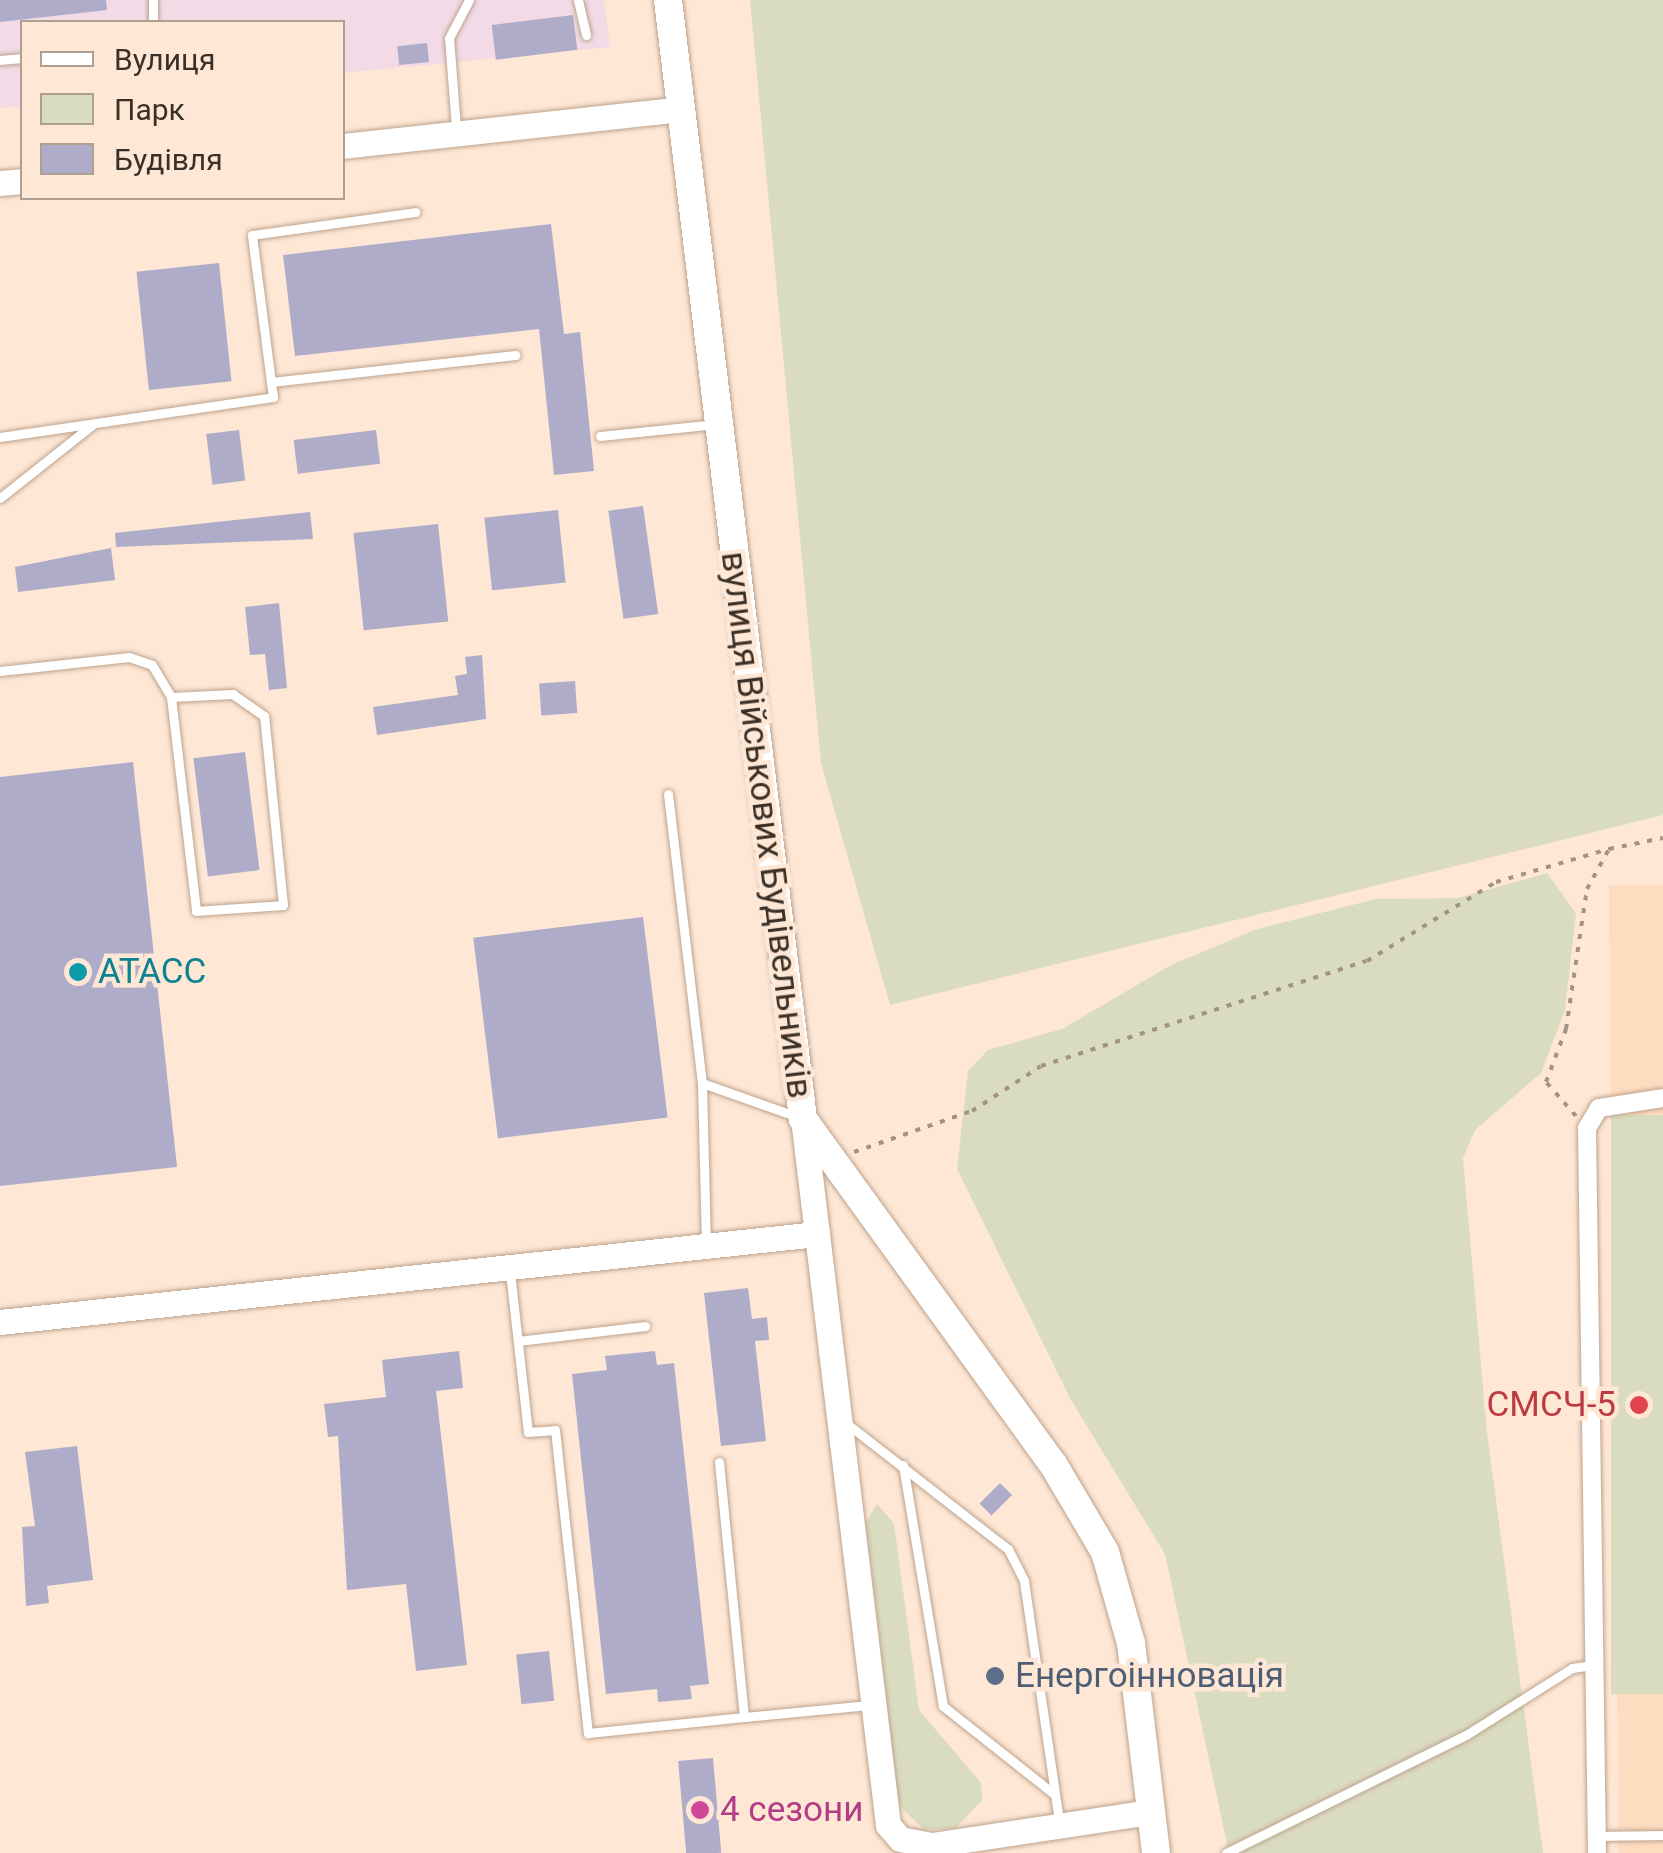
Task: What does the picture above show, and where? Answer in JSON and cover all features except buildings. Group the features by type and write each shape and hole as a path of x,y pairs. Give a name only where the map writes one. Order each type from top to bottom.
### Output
{"main road":[{"name":"вулиця Військових Будівельників","path":"668,0 716,424 803,1118 831,1162 1053,1464 1106,1552 1132,1642 1156,1853"}],"street":[{"path":"345,146 680,109"},
{"path":"1597,1845 1587,1128 1599,1108 1663,1098"},
{"path":"803,1118 882,1805 900,1839 932,1845 1151,1812"},
{"path":"0,1322 817,1234"}],"lane":[{"path":"456,134 448,38 469,0"},
{"path":"578,0 586,36"},
{"path":"0,437 274,397 252,235 416,212"},
{"path":"271,382 516,355"},
{"path":"0,498 95,423"},
{"path":"600,436 716,424"},
{"path":"0,671 137,658 158,672 171,697 196,910 283,904 260,709 226,693 171,697"},
{"path":"668,794 702,1083 706,1246"},
{"path":"702,1083 803,1118"},
{"path":"510,1269 528,1432 555,1430 588,1732 872,1705"},
{"path":"518,1341 645,1326"},
{"path":"840,1419 991,1531 1024,1581 1060,1828"},
{"path":"719,1462 744,1718"},
{"path":"903,1465 943,1706 1054,1794"},
{"path":"1226,1853 1466,1736 1572,1668 1594,1665"},
{"path":"1597,1845 1663,1835"}],"path":[{"path":"831,1162 972,1111 1040,1066 1367,961 1496,882 1608,849 1663,838"},
{"path":"1587,1128 1546,1082 1566,1030 1588,889 1608,849"}],"shaded area":[{"path":"0,0 604,0 610,47 345,73 345,20 20,20 20,106 0,108"},
{"name":"СМСЧ-5","path":"1609,885 1663,885 1663,1853 1619,1853"}],"green space":[{"path":"750,0 1663,0 1663,815 890,1005 821,763"},
{"path":"1547,873 1576,913 1565,1010 1541,1073 1475,1130 1463,1158 1487,1433 1543,1853 1229,1853 1165,1554 1071,1400 957,1169 968,1071 988,1050 1062,1029 1171,965 1257,929 1376,899 1458,898"},
{"path":"1611,1115 1663,1115 1663,1694 1611,1694"},
{"path":"877,1504 894,1523 919,1710 981,1783 982,1800 956,1828 924,1830 899,1805 866,1522"}],"place":[{"name":"АТАСС","path":"78,972"},
{"name":"СМСЧ-5","path":"1639,1405"},
{"name":"Енергоінновація","path":"995,1676"},
{"name":"4 сезони","path":"700,1810"}]}
